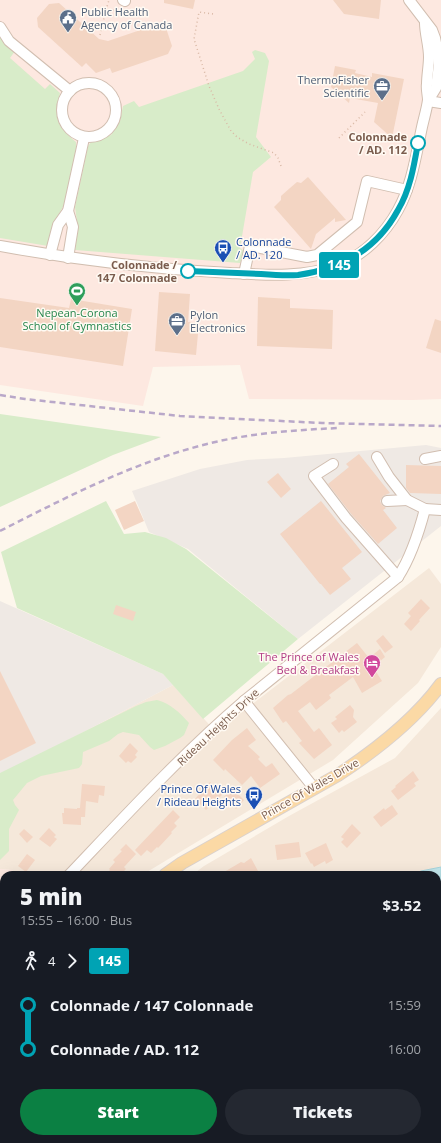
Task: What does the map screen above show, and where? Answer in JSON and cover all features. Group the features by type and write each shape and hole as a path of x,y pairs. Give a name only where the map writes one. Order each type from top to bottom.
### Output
{"main road":[{"name":"Prince Of Wales Drive","path":"170,871 361,760 384,743 440,689"}],"street":[{"path":"0,246 68,258 187,271 244,274 298,275 338,265 355,256 377,239 396,215 407,190 428,101 436,88 439,65 435,38 432,30 425,23 409,0"},
{"path":"0,28 9,41 70,91"},
{"path":"83,83 91,83 106,89 111,95 115,102 115,120 110,129 102,135 93,138 84,138 74,134 67,127 62,118 61,108 64,99 76,86 83,83"},
{"path":"428,101 441,103"},
{"path":"50,255 58,225 68,211 84,138"},
{"path":"244,274 250,246 307,257 317,255 357,222 367,181 407,190"},
{"path":"68,211 73,227 68,258"},
{"path":"425,459 441,456"},
{"path":"377,457 389,477 407,500 425,509 441,510"},
{"path":"333,464 314,476 346,518 398,577 403,569 419,531 425,509"},
{"path":"387,502 407,500"},
{"name":"Rideau Heights Drive","path":"73,871 131,810 244,700 398,577"},
{"path":"244,700 314,788"}],"path":[{"path":"100,35 109,0"},
{"path":"106,10 118,10 124,3"},
{"path":"213,14 199,12 194,39 209,86 219,109 237,137 249,144 274,154 278,158 281,166"},
{"path":"339,138 365,112"}],"shaded area":[{"path":"0,0 441,0 441,399 249,399 240,365 153,367 143,406 0,385"},
{"path":"426,445 441,448 441,526 298,639 188,549 149,532 132,491 200,469 247,460"},
{"path":"429,568 441,584 441,647 418,683 333,760 149,871 13,871 0,869 0,776 173,685 216,732"},
{"path":"0,601 163,674 173,685 0,776"},
{"path":"441,708 441,867 421,871 197,871 289,816 395,758"},
{"path":"0,869 13,871 0,871"}],"green space":[{"path":"0,37 15,51 10,58 45,89 50,84 60,93 57,109 58,121 64,131 76,142 76,149 64,205 52,226 48,246 0,238"},
{"path":"255,50 265,53 269,61 256,137 271,157 253,172 240,248 245,252 240,263 75,250 78,229 75,207 88,146 91,142 111,135 120,121 123,106 134,101 139,107 243,71 255,59 252,52"},
{"path":"0,414 161,437 113,455 0,507"},
{"path":"106,501 124,534 145,532 166,538 186,549 298,639 203,719 163,674 17,608 1,552"},
{"path":"157,700 170,706 189,723 184,735 165,746 154,750 139,735 123,732 109,741 83,752 82,764 79,768 41,776 27,783 13,800 19,810 9,829 9,851 0,860 0,773 136,706"}],"water":[{"path":"441,867 441,871 421,871"}],"building":[{"name":"Public Health Agency of Canada","path":"164,0 195,0 193,9 164,3"},
{"path":"333,0 381,0 379,19 344,14"},
{"name":"Public Health Agency of Canada","path":"59,3 99,39 108,41 164,22 163,26 166,28 172,46 168,54 112,73 110,68 96,73 86,63 82,67 38,27 37,18 49,4"},
{"name":"ThermoFisher Scientific","path":"335,66 356,70 355,73 372,77 372,73 404,79 392,138 374,122 378,103 350,98 349,103 331,87"},
{"path":"308,177 346,220 335,222 335,218 316,234 311,249 274,207 281,200 281,196 290,188 297,182 301,183"},
{"name":"Pylon Electronics","path":"159,292 190,294 188,322 199,323 196,355 155,351"},
{"path":"258,297 290,299 290,308 333,310 332,349 257,346"},
{"path":"0,298 69,308 71,299 132,309 123,366 0,347"},
{"path":"435,319 441,321 441,353 426,348"},
{"path":"359,454 390,493 383,496 380,501 386,508 383,510 397,528 378,544 352,515 328,484 349,467 346,464"},
{"path":"406,465 441,466 441,494 410,493 406,488"},
{"path":"278,473 291,489 281,498 267,482"},
{"path":"135,501 144,521 124,530 115,510"},
{"path":"321,501 362,552 342,568 351,579 330,595 280,534"},
{"path":"421,599 430,608 411,631 404,624 411,616 408,613"},
{"path":"116,605 136,612 133,621 113,614"},
{"path":"383,635 393,647 385,653 376,641"},
{"path":"357,643 369,658 380,649 385,657 373,667 382,681 362,693 353,677 329,695 331,698 316,710 310,702 298,711 314,732 319,728 332,745 314,759 299,743 302,741 286,721 283,723 273,708"},
{"path":"0,671 36,743 0,761"},
{"path":"350,705 354,710 353,717 357,722 344,732 342,730 339,733 331,723 337,719 335,717"},
{"path":"247,728 256,740 248,746 260,757 258,759 266,767 272,763 280,774 260,788 251,776 242,785 213,760 232,740"},
{"path":"130,743 138,751 135,755 137,757 131,763 128,761 126,763 119,756"},
{"path":"413,771 419,780 414,783 416,786 398,800 391,791"},
{"path":"210,782 223,794 206,810 195,799"},
{"path":"82,784 105,786 104,796 99,795 98,803 86,801 85,817 81,817 81,825 63,824 62,813 64,813 64,808 80,808"},
{"path":"232,788 244,800 236,809 224,797"},
{"path":"392,805 398,814 381,827 373,817 384,808 385,810"},
{"path":"173,810 180,817 174,823 177,826 158,848 157,847 151,853 147,850 141,856 135,850"},
{"path":"352,824 361,833 347,848 341,842 344,839 341,837"},
{"path":"49,828 56,835 54,837 57,839 50,847 39,839"},
{"path":"24,829 33,837 27,843 19,834"},
{"path":"299,842 301,857 277,860 275,845"},
{"path":"326,843 333,860 326,864 325,861 314,867 305,853"},
{"path":"126,844 136,854 124,867 126,869 124,871 109,871 115,862 113,860 122,851 120,850"},
{"path":"27,854 35,860 27,871 18,866"},
{"path":"251,858 258,871 226,871 241,862 244,863"}],"railway":[{"path":"0,395 180,416 322,423 441,426"},
{"path":"0,531 101,482 153,460 223,440 289,431 339,428"}],"bus line":[{"name":"145","path":"188,271 298,275 338,265 350,259 377,239 392,221 407,190 418,143"}],"place":[{"name":"Public Health Agency of Canada","path":"68,33"},
{"name":"ThermoFisher Scientific","path":"382,101"},
{"name":"Colonnade / AD. 112","path":"418,143"},
{"name":"Colonnade / AD. 120","path":"223,263"},
{"name":"Colonnade / 147 Colonnade","path":"188,271"},
{"name":"Nepean-Corona School of Gymnastics","path":"77,306"},
{"name":"Pylon Electronics","path":"177,336"},
{"name":"The Prince of Wales Bed & Breakfast","path":"372,678"},
{"name":"Prince Of Wales / Rideau Heights","path":"254,810"}]}
